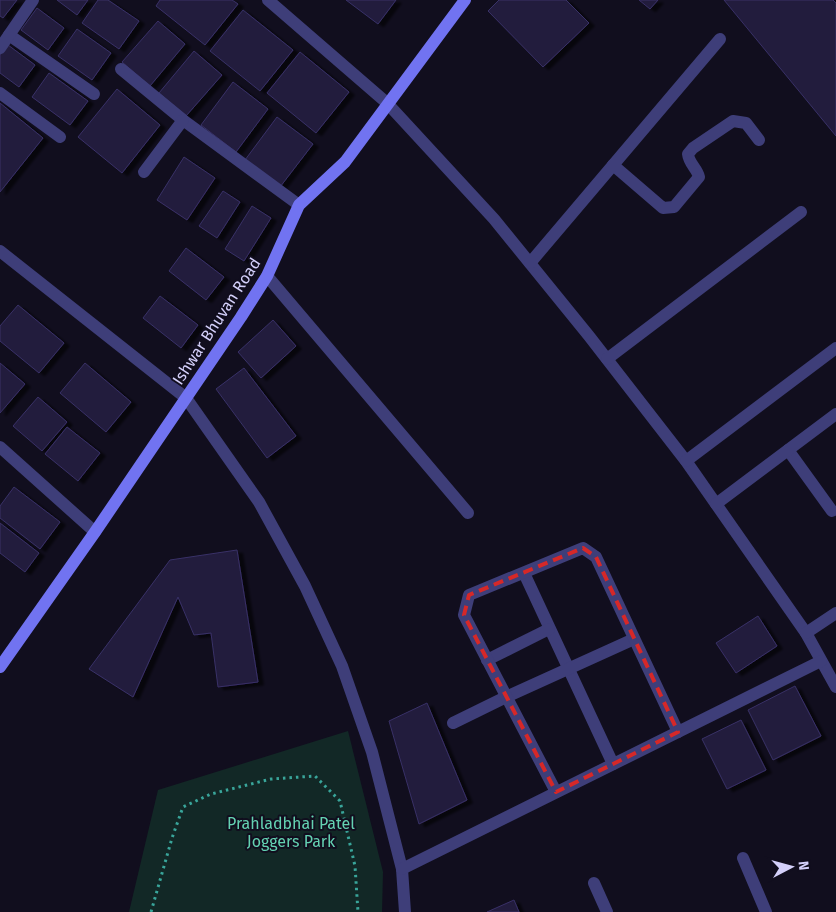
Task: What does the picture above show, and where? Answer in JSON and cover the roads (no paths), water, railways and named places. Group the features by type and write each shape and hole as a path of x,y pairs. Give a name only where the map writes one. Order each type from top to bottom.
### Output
{"street":[{"path":"0,48 33,0"},
{"path":"268,0 387,103 494,219 607,359 686,461 806,633 836,687"},
{"name":"Ishwar Bhuvan Road","path":"0,667 95,532 267,276 299,205 345,162 465,0"},
{"path":"9,35 94,94"},
{"path":"530,263 720,39"},
{"path":"121,69 183,120 299,205"},
{"path":"0,93 60,137"},
{"path":"144,172 183,120"},
{"path":"613,164 663,208 669,209 674,208 699,177 689,161 688,154 693,148 734,121 746,123 759,140"},
{"path":"607,359 801,212"},
{"path":"0,251 186,398 258,502 305,586 342,666 372,752 402,869 405,912"},
{"path":"267,276 468,513"},
{"path":"686,461 836,348"},
{"path":"716,504 836,414"},
{"path":"0,447 95,532"},
{"path":"788,450 832,511"},
{"path":"556,792 464,615 469,595 584,548 596,557 678,732"},
{"path":"524,573 567,669 613,764"},
{"path":"806,633 836,613"},
{"path":"487,660 549,629"},
{"path":"453,723 506,696 634,639"},
{"path":"402,869 821,660"},
{"path":"743,858 766,912"},
{"path":"594,883 607,912"}],"park label":[{"name":"Prahladbhai Patel Joggers Park","path":"291,832"}]}
